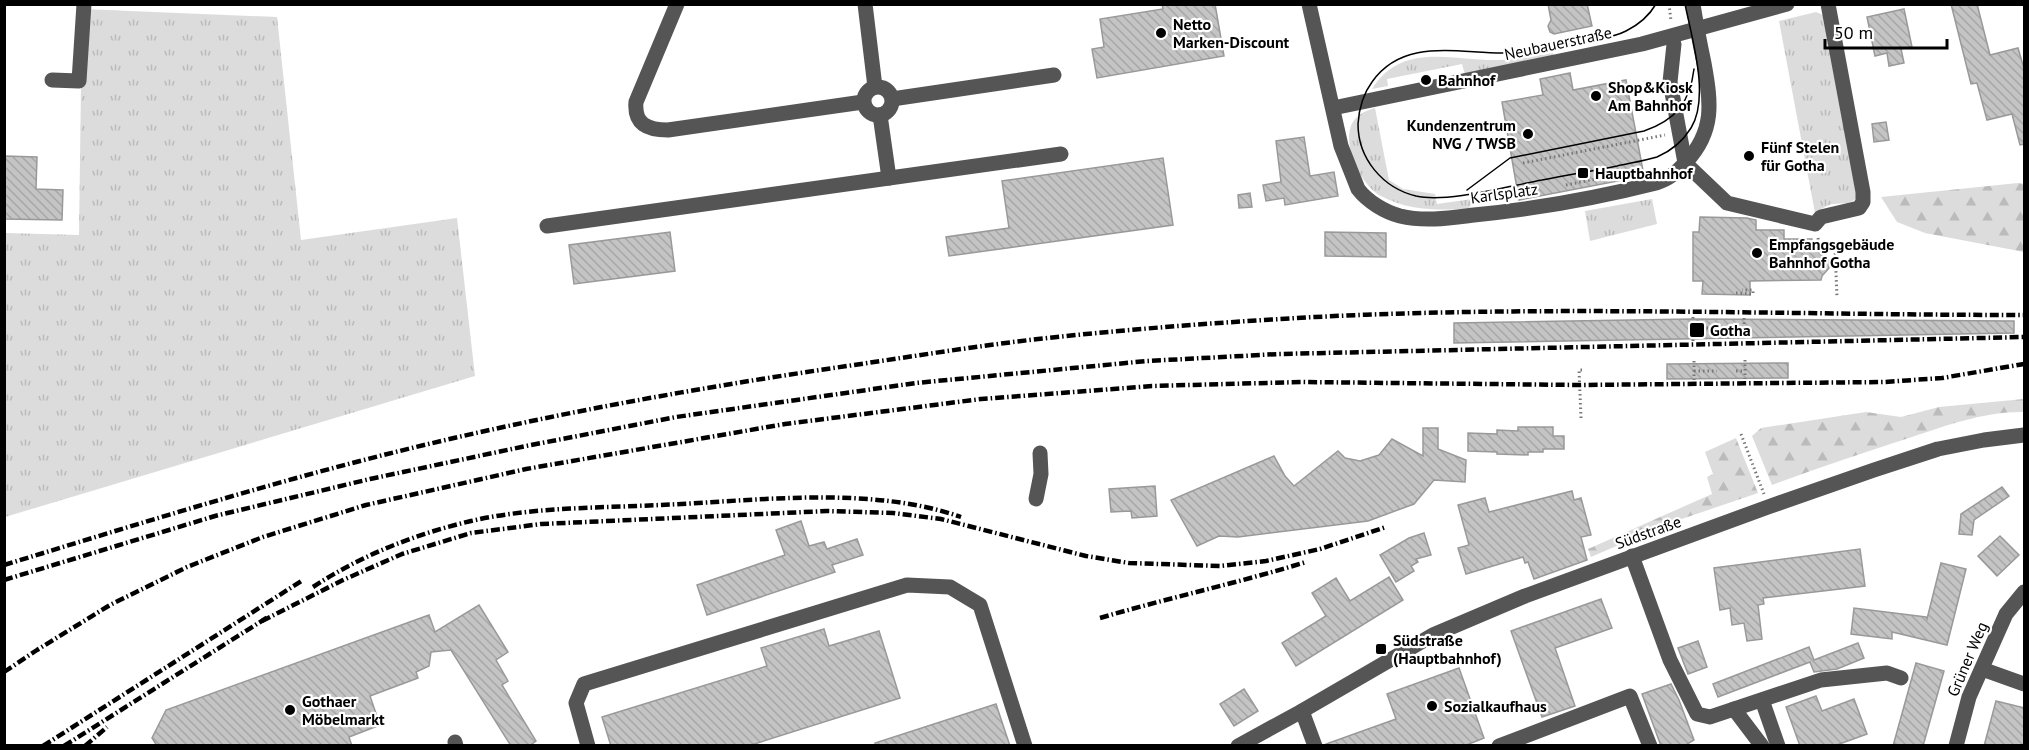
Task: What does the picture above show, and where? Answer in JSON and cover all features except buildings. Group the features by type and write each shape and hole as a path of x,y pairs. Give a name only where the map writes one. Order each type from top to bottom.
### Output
{"street":[{"path":"52,80 79,81 84,4"},
{"path":"677,4 636,102 635,112 640,121 649,128 668,130 863,102"},
{"path":"865,4 875,87"},
{"name":"Karlsplatz","path":"1309,4 1341,146 1358,189 1387,212 1403,217 1435,219 1497,213 1571,201 1664,181 1676,173 1699,146 1710,116 1708,87 1697,30"},
{"path":"1693,4 1697,30"},
{"name":"Neubauerstraße","path":"1334,108 1642,44 1787,4"},
{"path":"1674,44 1670,82 1685,163 1727,207 1815,224 1821,217 1859,208 1863,202 1828,4"},
{"path":"892,99 1054,75"},
{"path":"875,87 885,88 892,99 889,110 880,115 869,113 863,102 867,92 875,87"},
{"path":"880,115 889,178"},
{"path":"547,226 1061,154"},
{"name":"Südstraße","path":"1238,746 1433,635 1525,596 1768,507 1938,449 2025,435"},
{"path":"1036,499 1041,474 1040,453"},
{"path":"1632,556 1670,660 1697,714 1710,717 1821,680 1887,673 1901,678"},
{"path":"588,746 576,703 584,684 907,585 950,587 980,605 1025,746"},
{"name":"Grüner Weg","path":"1956,746 1969,697 2006,614 2025,592"},
{"path":"1982,669 2025,684"},
{"path":"1499,746 1630,696 1650,746"},
{"path":"1762,700 1778,746"},
{"path":"1734,709 1762,746"},
{"path":"1302,711 1315,746"}],"path":[{"path":"1523,163 1679,132"},
{"path":"1564,185 1607,177"},
{"path":"1815,224 1819,244 1835,249 1837,297"},
{"path":"1736,293 1753,294 1753,290 1742,290"},
{"path":"1693,317 1693,341"},
{"path":"1744,318 1744,340"},
{"path":"1693,328 1717,328"},
{"path":"1736,328 1744,328"},
{"path":"1745,360 1746,380"},
{"path":"1694,361 1694,380"},
{"path":"1581,418 1579,370 1582,370"},
{"path":"1736,371 1745,370"},
{"path":"1694,371 1717,371"},
{"path":"1741,434 1768,507"}],"green space":[{"path":"82,9 277,17 301,240 457,218 475,376 5,517 5,233 79,235"},
{"path":"1816,12 1823,15 1858,197 1850,202 1829,205 1815,213 1779,21"},
{"path":"1553,53 1554,56 1465,75 1462,64 1387,79 1388,86 1372,89 1384,74 1398,64 1413,59 1446,57 1505,60"},
{"path":"1375,108 1389,180 1403,189 1435,194 1437,204 1472,199 1468,209 1412,207 1391,201 1373,191 1354,161 1349,138 1350,128 1355,119 1362,113"},
{"path":"2024,184 2024,252 1925,233 1897,222 1881,197"},
{"path":"1652,199 1657,224 1590,241 1585,211"},
{"path":"2024,399 2024,412 1982,416 1953,424 1772,485 1752,436 1761,428 1866,412 1901,417 1939,407"},
{"path":"1736,438 1758,493 1667,524 1591,557 1588,549 1712,494 1707,477 1713,474 1705,452"}],"tram line":[{"path":"1656,4 1635,26 1605,38 1522,52 1431,51 1415,53 1399,59 1385,68 1366,92 1358,124 1362,149 1383,179 1404,192 1429,198 1478,193 1662,155 1688,133 1696,115 1699,100 1698,68 1685,4"},
{"path":"1467,190 1510,158 1655,127 1680,108 1689,91 1694,69"}],"railway":[{"path":"4,565 270,485 421,446 544,418 730,384 1015,342 1211,324 1404,313 1581,311 2024,315"},
{"path":"4,580 215,516 370,479 676,417 916,383 1147,361 1279,354 2024,337"},
{"path":"4,672 110,605 187,567 263,537 366,505 526,469 785,424 981,399 1152,386 1302,382 1580,385 1884,382 1942,378 2024,364"},
{"path":"313,587 350,565 409,539 471,521 518,513 773,499 851,498 926,507 961,517"},
{"path":"262,621 343,580 402,554 471,533 541,524 827,511 893,513 941,519 1086,556 1129,563 1220,566 1266,561 1320,549 1386,527"},
{"path":"1100,618 1306,562"},
{"path":"43,746 303,580"},
{"path":"64,746 268,617"},
{"path":"85,746 107,727"}],"place":[{"name":"Netto Marken-Discount","path":"1161,33"},
{"name":"Bahnhof","path":"1426,80"},
{"name":"Shop&Kiosk Am Bahnhof","path":"1596,96"},
{"name":"Kundenzentrum NVG / TWSB","path":"1528,134"},
{"name":"Fünf Stelen für Gotha","path":"1749,156"},
{"name":"Hauptbahnhof","path":"1583,173"},
{"name":"Empfangsgebäude Bahnhof Gotha","path":"1757,253"},
{"name":"Gotha","path":"1697,330"},
{"name":"Südstraße (Hauptbahnhof)","path":"1381,649"},
{"name":"Sozialkaufhaus","path":"1432,706"},
{"name":"Gothaer Möbelmarkt","path":"290,710"}]}
